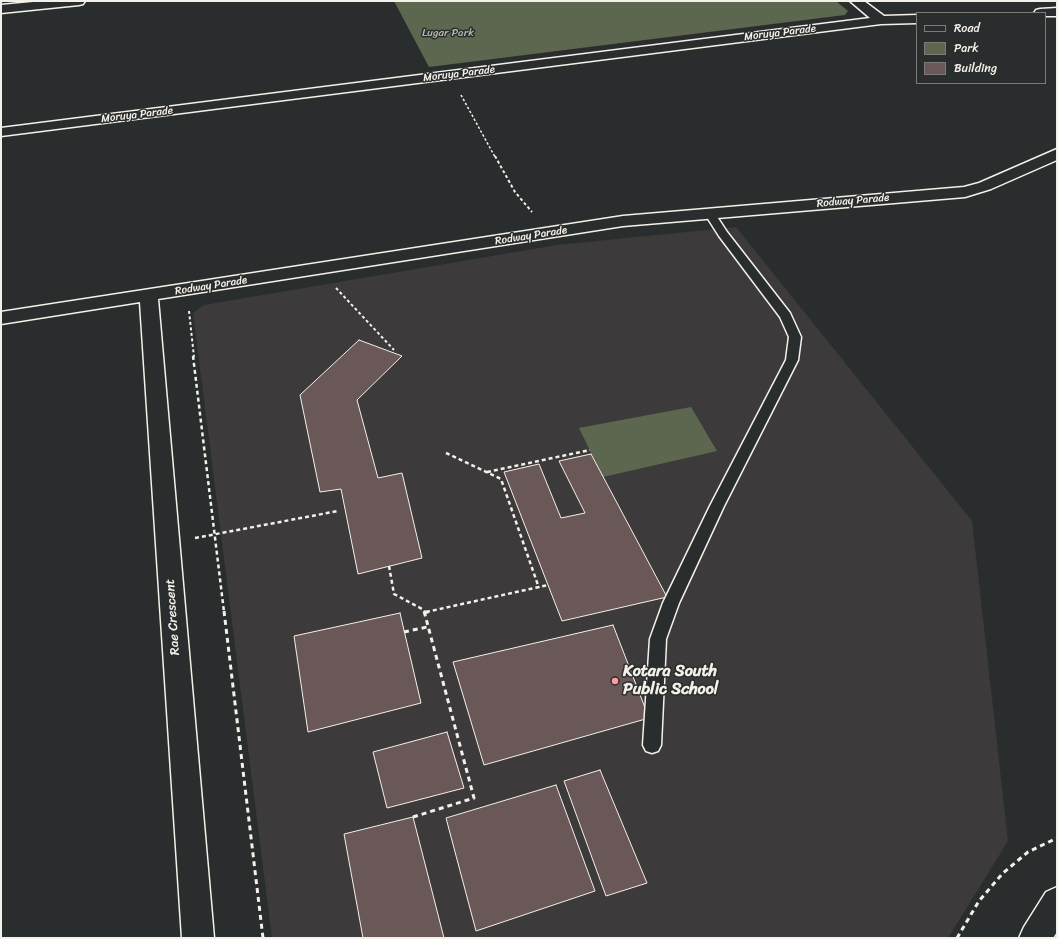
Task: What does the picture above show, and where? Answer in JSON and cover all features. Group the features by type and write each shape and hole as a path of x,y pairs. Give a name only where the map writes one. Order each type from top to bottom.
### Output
{"street":[{"path":"1,9 79,1"},
{"path":"856,1 882,20"},
{"path":"1046,13 1057,12"},
{"name":"Moruya Parade","path":"1,132 882,20 916,19"},
{"name":"Rodway Parade","path":"1,318 623,221 965,192 985,186 1054,159"},
{"name":"Rae Crescent","path":"149,295 198,938"},
{"path":"1035,938 1057,903"}],"lane":[{"path":"652,745 658,639 671,603 717,506 792,360 795,337 786,316 723,234 710,214"}],"path":[{"path":"449,75 515,192 548,233"},
{"path":"333,285 394,350"},
{"path":"188,305 214,535 263,938"},
{"path":"486,472 590,450"},
{"path":"446,453 501,479 539,588"},
{"path":"192,539 338,511"},
{"path":"390,566 394,594 424,610 427,627 474,798 413,817"},
{"path":"424,613 548,585"},
{"path":"404,632 427,627"},
{"path":"957,938 979,901 1003,873 1028,852 1057,838"}],"shaded area":[{"name":"Kotara South Public School","path":"736,227 972,521 1008,841 948,938 272,938 193,313 204,305 557,245"}],"green space":[{"name":"Lugar Park","path":"394,1 836,1 848,11 845,15 429,67"},
{"path":"691,407 717,451 603,477 579,428"}],"building":[{"path":"359,340 402,356 357,400 378,478 402,473 422,558 358,574 341,489 320,492 300,395"},
{"path":"591,454 667,597 562,621 504,472 539,464 561,518 585,513 559,461"},
{"path":"400,613 421,703 308,732 294,636"},
{"path":"613,625 649,718 484,765 453,662"},
{"path":"447,732 464,788 387,808 373,752"},
{"path":"600,770 647,883 606,896 564,781"},
{"path":"556,785 595,891 476,931 446,818"},
{"path":"413,817 444,938 363,938 344,834"}],"place":[{"name":"Kotara South Public School","path":"615,681"}]}
